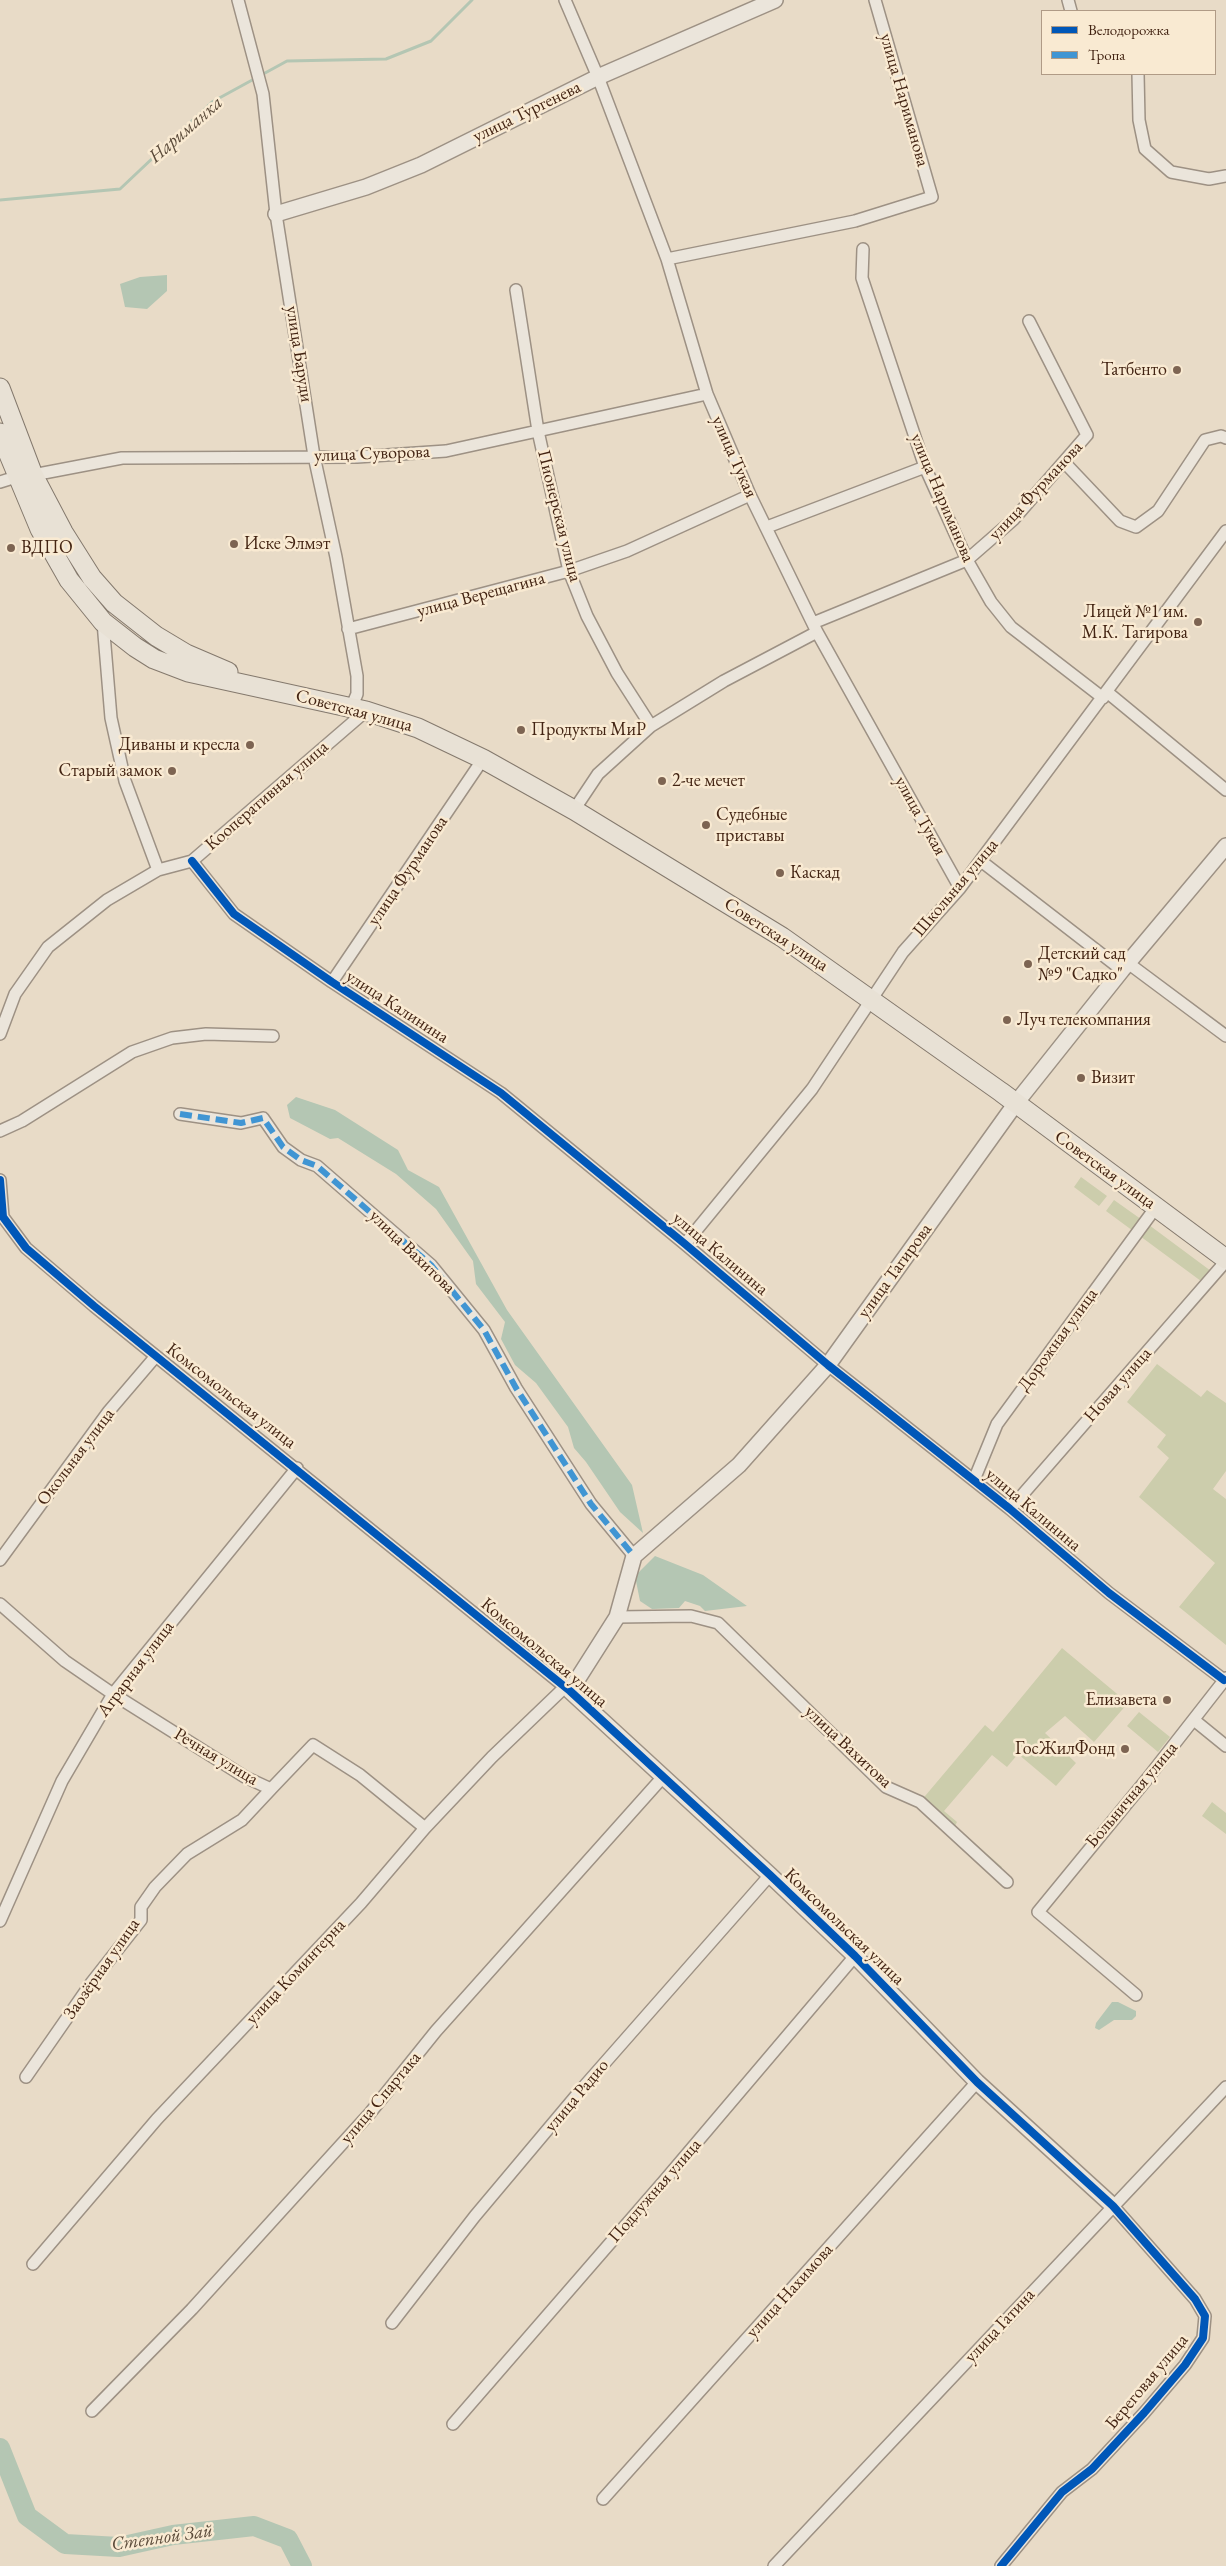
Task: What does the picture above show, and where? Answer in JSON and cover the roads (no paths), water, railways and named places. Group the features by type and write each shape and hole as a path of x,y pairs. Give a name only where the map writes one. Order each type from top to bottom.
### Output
{"main road":[{"name":"Советская улица","path":"0,388 17,478 63,532 92,578 114,602 156,636 186,654 281,692"},
{"name":"Советская улица","path":"0,433 40,530 69,580 103,622 135,647 168,665 188,672 358,710 418,728 483,759 574,810 782,936 873,999 1016,1103 1226,1260"}],"street":[{"name":"улица Баруди","path":"238,0 252,59 263,94 276,214 314,456 336,557 358,684 358,710"},
{"name":"улица Тукая","path":"565,0 598,77 667,259 707,394 750,495 815,628 960,888"},
{"name":"улица Тургенева","path":"276,214 366,187 421,165 598,77 775,0"},
{"name":"улица Нариманова","path":"667,259 855,221 932,197 875,0"},
{"path":"1138,75 1140,120 1145,149 1171,172 1209,179 1226,176"},
{"name":"улица Нариманова","path":"864,249 862,278 925,467 967,560 990,602 1011,627 1105,695 1226,790"},
{"name":"Пионерская улица","path":"516,290 538,431 570,571 587,616 618,673 651,726"},
{"name":"улица Фурманова","path":"574,810 598,774 651,726 815,628 967,560 1014,519 1065,463 1087,435 1029,321"},
{"name":"улица Суворова","path":"17,478 122,458 357,457 446,451 707,394"},
{"path":"1065,463 1120,521 1136,527 1158,511 1205,440 1221,436 1226,438"},
{"path":"766,527 925,467"},
{"name":"улица Верещагина","path":"348,629 570,571 627,551 750,495"},
{"name":"Школьная улица","path":"685,1244 812,1088 903,952 960,888 981,861 1226,531"},
{"path":"103,622 111,718 125,781 158,870"},
{"name":"Кооперативная улица","path":"0,1034 15,994 48,947 107,900 158,870 192,860 358,710"},
{"name":"улица Фурманова","path":"332,982 483,759"},
{"name":"улица Тагирова","path":"634,1556 739,1465 828,1365 1016,1103 1125,966 1226,846"},
{"name":"улица Калинина","path":"192,860 234,914 332,982 501,1093 685,1244 828,1365 1010,1509 1109,1593 1225,1679"},
{"path":"981,861 1125,966 1226,1036"},
{"path":"0,1131 22,1121 114,1062 148,1046 172,1038 206,1034 273,1036"},
{"name":"улица Вахитова","path":"180,1114 241,1124 263,1118 283,1147 301,1160 317,1166 431,1265 484,1330 516,1388 591,1504 634,1556"},
{"name":"Комсомольская улица","path":"0,1180 3,1217 26,1248 156,1356 297,1468 567,1689 770,1875 855,1956 977,2082 1113,2206"},
{"name":"Дорожная улица","path":"974,1480 996,1424 1156,1207"},
{"name":"Новая улица","path":"1010,1509 1226,1260"},
{"name":"Окольная улица","path":"0,1560 109,1411 156,1356"},
{"name":"Аграрная улица","path":"0,1920 62,1781 113,1694 297,1468"},
{"path":"567,1689 617,1617 634,1556"},
{"name":"Речная улица","path":"0,1604 65,1661 113,1694 245,1776 271,1790 313,1745 360,1775 425,1828"},
{"name":"улица Вахитова","path":"617,1617 691,1616 718,1623 886,1787 920,1802 1007,1882"},
{"name":"Больничная улица","path":"1136,1995 1038,1912 1225,1679"},
{"name":"улица Коминтерна","path":"33,2264 156,2118 361,1903 425,1828 492,1757 567,1689"},
{"path":"1194,1720 1226,1746"},
{"name":"улица Спартака","path":"92,2411 192,2309 363,2121 436,2031 662,1778"},
{"name":"Заозёрная улица","path":"26,2077 92,1982 141,1920 141,1907 155,1888 187,1854 242,1820 271,1790"},
{"name":"улица Радио","path":"392,2323 475,2216 580,2091 770,1875"},
{"name":"Подлужная улица","path":"453,2424 664,2181 855,1956"},
{"name":"улица Нахимова","path":"603,2500 977,2082"},
{"name":"улица Гатина","path":"774,2566 1226,2087"},
{"name":"Береговая улица","path":"1001,2566 1062,2492 1092,2469 1144,2414 1185,2365 1203,2338 1205,2316 1195,2299 1113,2206"}],"waterway":[{"name":"Нариманка","path":"0,200 120,189 212,102 287,61 386,59 431,41 472,0"},
{"name":"Степной Зай","path":"0,2448 27,2516 65,2544 119,2547 173,2535 254,2526 288,2539 302,2566"}],"place":[{"name":"Татбенто","path":"1177,370"},
{"name":"Иске Элмэт","path":"234,544"},
{"name":"ВДПО","path":"11,548"},
{"name":"Лицей №1 им. М.К. Тагирова","path":"1198,622"},
{"name":"Продукты МиР","path":"521,730"},
{"name":"Диваны и кресла","path":"250,745"},
{"name":"Старый замок","path":"172,771"},
{"name":"2-че мечет","path":"662,781"},
{"name":"Судебные приставы","path":"706,825"},
{"name":"Каскад","path":"780,873"},
{"name":"Детский сад №9 \"Садко\"","path":"1028,964"},
{"name":"Луч телекомпания","path":"1007,1020"},
{"name":"Визит","path":"1081,1078"},
{"name":"Елизавета","path":"1167,1700"},
{"name":"ГосЖилФонд","path":"1125,1749"}]}
